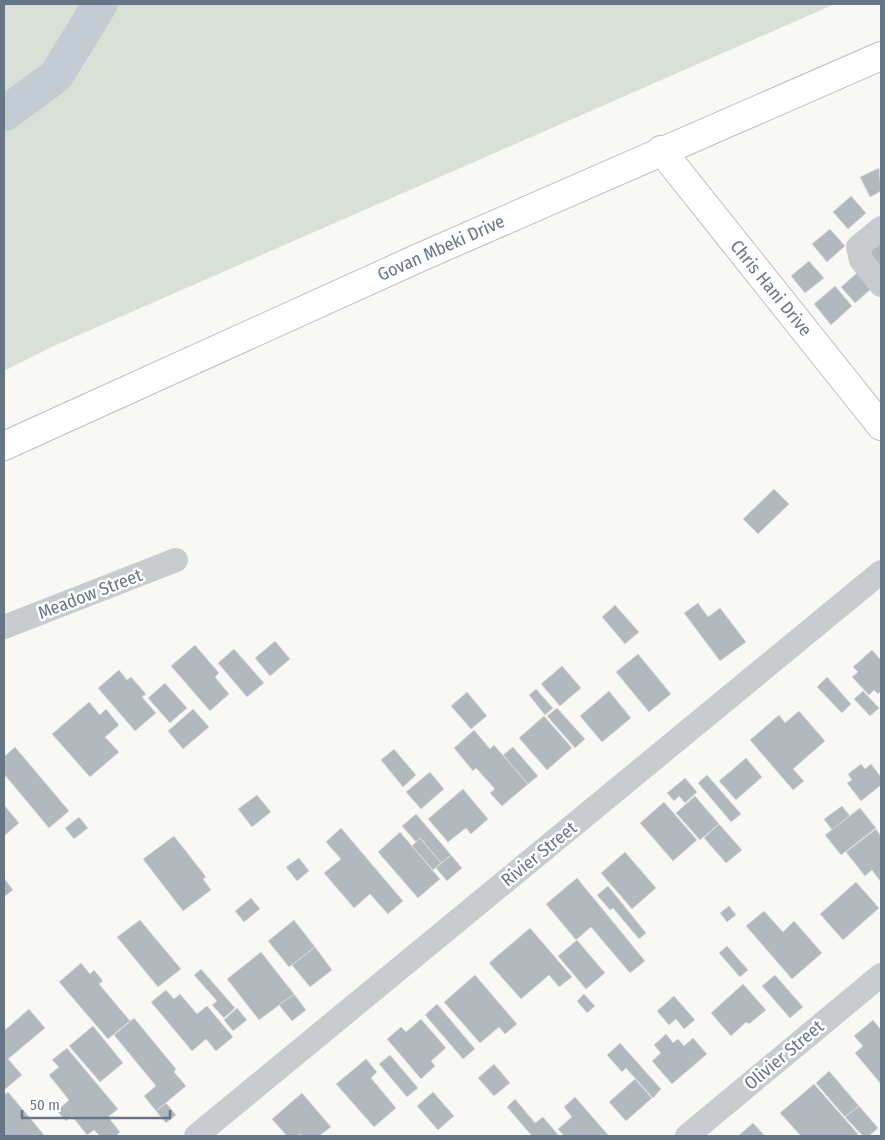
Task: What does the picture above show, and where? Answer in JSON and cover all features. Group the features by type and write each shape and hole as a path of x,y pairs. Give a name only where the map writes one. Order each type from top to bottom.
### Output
{"main road":[{"name":"Govan Mbeki Drive","path":"4,446 661,150 881,56"},
{"name":"Chris Hani Drive","path":"661,150 881,426"}],"street":[{"path":"881,228 858,247 861,260 881,285"},
{"name":"Meadow Street","path":"4,627 176,560"},
{"name":"Rivier Street","path":"196,1136 881,572"},
{"name":"Olivier Street","path":"686,1136 881,975"}],"shaded area":[{"path":"4,4 835,4 56,345 4,371"}],"building":[{"path":"879,168 881,191 870,197 860,177"},
{"path":"851,196 866,213 848,229 833,212"},
{"path":"830,229 845,246 827,262 812,244"},
{"path":"881,242 881,275 865,256"},
{"path":"809,261 824,278 805,293 791,276"},
{"path":"857,273 871,289 855,303 841,287"},
{"path":"835,286 852,306 831,325 814,304"},
{"path":"774,489 789,504 758,534 743,519"},
{"path":"698,603 708,617 720,608 746,642 720,661 684,613"},
{"path":"615,605 639,632 625,644 602,617"},
{"path":"275,641 290,659 270,676 255,658"},
{"path":"195,645 219,673 215,677 229,694 210,711 171,666"},
{"path":"234,649 264,683 247,697 218,663"},
{"path":"872,650 881,660 881,691 878,694 874,690 869,695 852,677 858,672 853,667"},
{"path":"638,654 671,694 649,712 616,672"},
{"path":"562,666 581,688 560,706 541,684"},
{"path":"119,670 127,680 131,677 146,694 142,697 156,713 135,731 98,688"},
{"path":"827,677 851,704 842,713 817,687"},
{"path":"165,683 187,708 170,723 148,698"},
{"path":"536,689 553,708 545,715 529,695"},
{"path":"609,691 631,718 602,742 580,716"},
{"path":"863,691 879,708 870,716 854,699"},
{"path":"467,692 487,716 471,729 451,706"},
{"path":"89,702 100,715 106,709 119,725 105,737 119,752 90,777 52,734"},
{"path":"557,708 585,739 575,748 547,716"},
{"path":"193,709 209,727 183,749 168,731"},
{"path":"799,711 825,741 793,769 804,781 793,790 750,740 779,715 785,723"},
{"path":"544,716 572,748 547,770 519,738"},
{"path":"474,730 490,749 494,745 528,784 502,806 490,793 495,789 476,768 473,771 454,748"},
{"path":"15,747 69,811 49,828 4,774 4,757"},
{"path":"513,747 538,776 528,784 503,755"},
{"path":"394,749 416,775 403,787 381,760"},
{"path":"746,758 762,777 736,800 719,781"},
{"path":"861,764 865,769 871,764 881,777 881,785 861,801 847,783 852,780 848,774"},
{"path":"430,772 444,789 421,809 406,792"},
{"path":"707,775 741,814 731,822 698,783"},
{"path":"685,778 697,792 685,803 679,796 674,801 667,793"},
{"path":"463,789 488,819 471,834 466,828 448,842 428,819"},
{"path":"257,795 271,812 252,827 238,809"},
{"path":"695,796 719,824 700,840 676,813"},
{"path":"664,802 697,840 673,861 640,823"},
{"path":"4,805 19,823 4,836"},
{"path":"842,806 850,816 832,830 824,819"},
{"path":"860,808 876,828 841,855 825,835"},
{"path":"416,814 451,855 441,863 420,838 416,842 402,826"},
{"path":"79,817 88,828 74,839 65,828"},
{"path":"719,824 742,850 726,863 704,838"},
{"path":"341,828 403,901 388,914 370,894 354,908 324,873 341,859 326,842"},
{"path":"876,829 881,836 881,882 872,870 865,876 846,852"},
{"path":"400,832 440,879 418,898 378,852"},
{"path":"174,836 206,877 203,879 211,890 183,911 143,859"},
{"path":"420,838 441,863 433,870 412,846"},
{"path":"625,852 656,888 632,909 601,873"},
{"path":"451,855 462,868 447,881 436,868"},
{"path":"299,858 309,871 297,881 286,867"},
{"path":"4,878 13,890 4,897"},
{"path":"577,878 645,961 630,973 591,927 576,940 546,904"},
{"path":"856,882 879,908 843,940 820,914"},
{"path":"608,886 646,933 639,939 613,908 610,910 597,895"},
{"path":"251,898 260,909 244,922 235,911"},
{"path":"729,906 736,915 727,922 720,913"},
{"path":"764,911 783,932 794,921 822,953 792,979 746,926"},
{"path":"140,920 181,969 158,987 117,937"},
{"path":"294,920 315,947 289,967 268,941"},
{"path":"530,928 572,977 559,987 549,975 521,999 489,963"},
{"path":"577,940 605,973 586,989 558,956"},
{"path":"727,946 748,970 740,977 719,953"},
{"path":"315,947 332,970 310,987 292,965"},
{"path":"261,952 294,994 259,1020 227,979"},
{"path":"81,963 90,974 94,970 103,981 99,984 130,1021 108,1039 59,982"},
{"path":"201,969 235,1008 224,1018 212,1005 217,1001 194,975"},
{"path":"475,975 517,1024 505,1034 499,1027 480,1043 444,1002"},
{"path":"775,975 803,1007 790,1018 762,986"},
{"path":"743,984 766,1010 749,1024 746,1022 731,1036 711,1013"},
{"path":"166,990 174,999 180,994 197,1014 207,1006 233,1037 216,1051 206,1039 192,1051 151,1002"},
{"path":"294,994 306,1010 292,1021 279,1005"},
{"path":"584,994 595,1006 587,1013 577,1001"},
{"path":"674,996 695,1020 684,1029 676,1019 669,1025 657,1011"},
{"path":"437,1004 475,1049 463,1059 425,1015"},
{"path":"237,1008 247,1020 233,1031 224,1020"},
{"path":"29,1009 45,1028 8,1059 22,1075 4,1090 4,1031"},
{"path":"134,1018 176,1069 174,1072 186,1086 156,1111 144,1096 156,1086 114,1035"},
{"path":"421,1019 446,1048 431,1061 435,1066 421,1079 387,1039 401,1027 406,1032"},
{"path":"873,1020 881,1030 881,1084 855,1053 863,1046 854,1036"},
{"path":"93,1026 123,1063 100,1082 69,1046"},
{"path":"666,1034 673,1043 678,1039 684,1046 693,1038 707,1054 672,1084 652,1061 661,1053 654,1045"},
{"path":"620,1043 661,1089 653,1098 626,1068 622,1072 607,1055"},
{"path":"67,1048 118,1109 108,1117 120,1132 116,1136 100,1136 94,1130 87,1135 72,1116 66,1121 57,1111 69,1100 49,1075 59,1067 52,1060"},
{"path":"390,1055 418,1088 407,1097 379,1064"},
{"path":"366,1059 377,1072 371,1078 396,1108 374,1127 336,1084"},
{"path":"494,1064 510,1083 494,1096 478,1078"},
{"path":"829,1071 859,1106 845,1117 816,1083"},
{"path":"635,1079 652,1098 626,1121 609,1102"},
{"path":"814,1084 858,1134 856,1136 801,1136 780,1113"},
{"path":"8,1092 45,1136 6,1136 4,1134 4,1095"},
{"path":"433,1092 454,1116 438,1130 417,1106"},
{"path":"302,1093 331,1127 319,1136 302,1136 300,1134 297,1136 287,1136 272,1119"},
{"path":"575,1097 609,1136 564,1136 558,1129 572,1117 564,1107"},
{"path":"515,1099 535,1123 543,1117 559,1136 532,1136 507,1107"},
{"path":"166,1103 176,1115 166,1123 156,1111"},
{"path":"859,1106 878,1128 869,1136 863,1136 845,1117"},
{"path":"753,1123 765,1136 738,1136"}],"waterway":[{"path":"4,114 56,76 100,4"}]}
